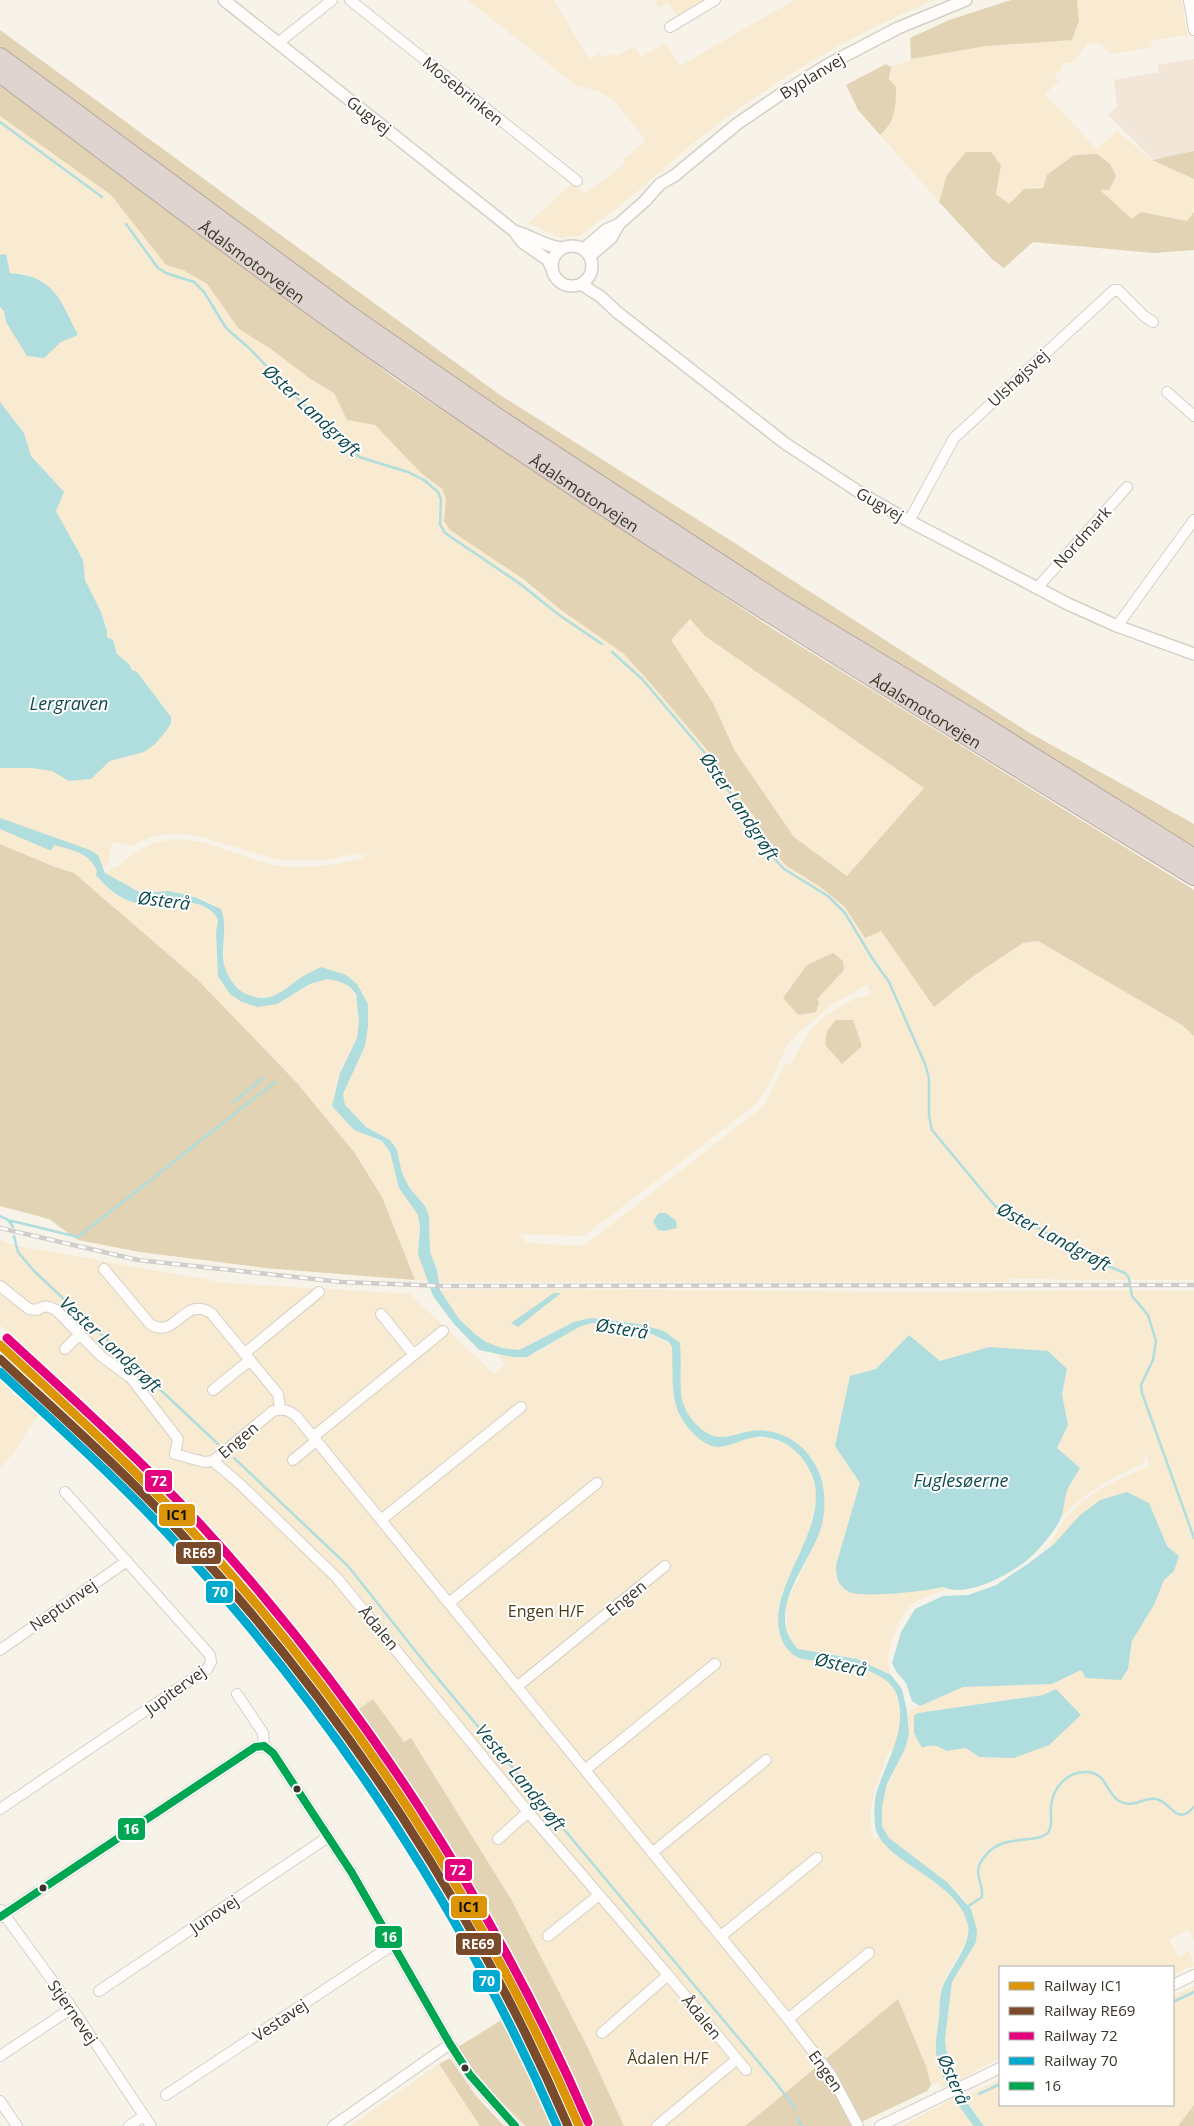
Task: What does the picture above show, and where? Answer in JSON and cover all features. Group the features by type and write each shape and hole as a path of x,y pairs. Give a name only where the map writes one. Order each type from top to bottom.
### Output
{"highway":[{"name":"Ådalsmotorvejen","path":"0,57 352,317 498,418 779,602 973,719 1194,858"},
{"name":"Ådalsmotorvejen","path":"0,73 322,312 502,438 676,554 1194,876"}],"street":[{"name":"Gugvej","path":"224,0 514,231 522,242 548,260 551,267"},
{"path":"278,43 332,0"},
{"name":"Mosebrinken","path":"350,0 577,181"},
{"path":"670,27 715,0"},
{"name":"Byplanvej","path":"587,253 606,230 619,224 645,201 660,184 674,176 737,124 780,94 829,64 898,28 966,0"},
{"path":"1189,0 1194,30"},
{"name":"Gugvej","path":"514,231 528,234 548,246 562,248"},
{"path":"574,246 587,253 592,264 590,275 581,284 570,286 559,282 555,278 551,267 554,256 562,248 574,246"},
{"name":"Gugvej","path":"590,275 601,297"},
{"name":"Gugvej","path":"581,284 601,297 646,335 786,444 848,486 909,521 1037,588 1117,626 1194,654"},
{"name":"Ulshøjsvej","path":"909,521 954,438 1114,290 1118,290 1144,316 1153,322"},
{"path":"1166,392 1194,416"},
{"name":"Nordmark","path":"1037,588 1127,487"},
{"path":"1117,626 1194,520"},
{"path":"104,1269 155,1328 162,1329 168,1327 191,1310 197,1308 205,1309 212,1313 278,1394 280,1409"},
{"name":"Engen","path":"0,1286 29,1309 36,1310 44,1306 56,1310 101,1356 131,1378 178,1439 175,1454 195,1460 213,1461 273,1411 280,1409 292,1412 518,1686 788,2019 831,2074 858,2126"},
{"path":"213,1390 319,1292"},
{"path":"381,1314 414,1354"},
{"path":"294,1460 315,1439 443,1331"},
{"path":"65,1349 80,1334"},
{"path":"381,1520 520,1407"},
{"name":"Ådalen","path":"213,1461 240,1484 337,1578 528,1812 668,1975 746,2070"},
{"path":"449,1603 597,1482"},
{"name":"Jupitervej","path":"0,1810 206,1669 211,1662 210,1655 65,1492"},
{"name":"Neptunvej","path":"0,1650 127,1561"},
{"name":"Engen","path":"518,1686 665,1566"},
{"path":"585,1770 715,1664"},
{"path":"237,1694 263,1733 264,1746"},
{"path":"1,1914 255,1747 264,1746 273,1753 352,1873 450,2044 481,2090 515,2126"},
{"path":"652,1853 766,1760"},
{"path":"498,1838 528,1812"},
{"name":"Junovej","path":"99,1991 328,1837"},
{"path":"721,1936 817,1858"},
{"path":"548,1936 599,1895"},
{"name":"Stjernevej","path":"1,1914 72,2008 151,2126"},
{"name":"Vestavej","path":"166,2096 394,1944"},
{"path":"788,2019 869,1953"},
{"path":"602,2033 668,1975"},
{"path":"1174,1985 1194,1975"},
{"path":"0,2056 72,2008"},
{"path":"333,2126 450,2044"},
{"path":"657,2126 736,2060"},
{"path":"880,2126 999,2068"},
{"path":"0,2100 17,2126"},
{"path":"129,2126 144,2116"}],"shaded area":[{"path":"1011,0 1077,0 1079,21 1072,40 986,46 911,59 910,38 949,20"},
{"path":"0,30 500,395 1028,732 1194,824 1194,847 737,564 467,387 290,262 0,46"},
{"path":"1194,59 1194,153 1152,159 1108,115 1117,106 1114,80 1159,72 1158,65"},
{"path":"886,64 891,67 889,79 896,87 896,101 892,120 880,135 858,110 846,85"},
{"path":"0,85 401,383 773,629 1194,890 1194,1036 1182,1025 1038,941 1023,943 972,977 934,1007 881,931 865,938 844,906 819,886 785,865 762,834 754,816 726,779 713,757 624,654 561,610 523,579 450,530 444,521 446,499 442,489 421,473 375,425 347,420 334,393 309,378 271,349 239,329 207,284 183,270 166,265 111,195 0,116","holes":["690,619 705,636 924,788 847,876 794,837 735,751 713,703 671,640"]},
{"path":"1194,151 1194,179 1152,160"},
{"path":"966,152 991,152 1001,165 996,194 1009,204 1024,189 1043,188 1047,175 1074,155 1097,154 1110,164 1116,176 1109,190 1100,190 1132,219 1141,212 1187,221 1194,212 1194,250 1154,253 1033,242 1004,268 993,260 939,202 947,175"},
{"path":"0,844 74,873 197,979 298,1084 354,1152 382,1197 415,1280 265,1268 140,1252 78,1240 49,1219 0,1206"},
{"path":"833,953 843,961 844,970 817,999 819,1002 816,1012 798,1015 783,998 807,965"},
{"path":"836,1020 853,1020 862,1046 842,1064 825,1045 827,1031"},
{"path":"373,1699 404,1742 411,1738 511,1899 587,2046 624,2126 589,2126 578,2100 480,1909 353,1713"},
{"path":"898,1999 926,2066 931,2085 927,2091 853,2126 745,2126"},
{"path":"511,2014 568,2126 525,2126 474,2073 458,2047"},
{"path":"450,2058 476,2096 504,2126 480,2126 439,2064"},
{"path":"1194,2105 1194,2126 1178,2126"}],"green space":[{"path":"468,0 554,0 589,59 600,53 603,58 611,53 616,56 634,46 641,57 665,43 680,66 794,0 934,0 874,27 788,75 734,112 579,237 561,238 528,223 572,184 585,194 624,164 624,159 645,141 644,138 612,99 600,92 575,85"},
{"path":"654,0 707,0 678,18 668,2 658,8"},
{"path":"1077,0 1182,0 1188,41 1185,35 1151,41 1152,47 1110,54 1101,44 1088,43 1072,63 1065,63 1061,67 1062,69 1054,76 1059,81 1045,94 1097,149 1117,131 1152,160 1194,179 1194,212 1187,221 1141,212 1132,219 1099,189 1116,176 1024,189 1009,204 996,194 1001,165 947,175 939,202 880,135 888,129 891,67 934,54 957,50 1004,44 1072,40 1079,21"},
{"path":"0,116 111,195 166,265 183,270 207,284 239,329 271,349 309,378 334,393 347,420 375,425 421,473 442,489 446,499 444,521 561,610 624,654 713,757 726,779 754,816 762,834 785,865 819,886 844,906 865,938 881,931 934,1007 972,977 1023,943 1038,941 1182,1025 1194,1036 1194,1280 1010,1278 1009,1282 439,1282 437,1270 430,1252 429,1216 425,1206 409,1187 402,1173 397,1150 390,1140 366,1127 345,1105 343,1094 365,1046 357,984 321,967 282,992 260,998 250,996 239,990 230,980 225,969 224,922 221,912 213,904 187,895 137,892 105,873 147,847 169,840 195,841 208,844 272,865 286,867 329,865 355,860 369,854 359,856 359,853 326,860 280,860 201,837 176,833 151,837 130,846 115,842 111,846 108,865 96,874 99,879 108,888 125,899 137,903 161,900 178,901 195,903 210,910 218,921 216,932 218,976 258,1007 290,996 312,984 325,980 336,980 345,984 351,990 359,1008 359,1028 357,1038 337,1080 332,1106 375,1140 382,1141 390,1153 399,1188 418,1215 420,1227 418,1238 427,1281 415,1280 382,1197 354,1152 298,1084 197,979 74,873 0,844 0,768 32,768 52,771 69,781 91,779 110,761 132,756 140,678 129,664 117,654 113,640 107,637 101,612 85,580 83,560 56,511 64,492 31,456 24,433 0,402 0,307 4,311 6,322 44,358 61,342 28,274 10,273 6,255 0,255","holes":["807,965 844,970 816,999 798,979","867,985 871,994 856,998 828,1014 810,1030 792,1062 784,1066 764,1106 586,1244 581,1246 527,1243 518,1234 584,1236 755,1105 769,1085 786,1047 798,1033 833,1004"]},
{"path":"690,619 705,636 925,788 848,876 794,837 735,751 713,703 671,640"},
{"path":"0,1240 14,1245 225,1283 410,1294 494,1374 505,1364 497,1354 516,1357 528,1356 544,1349 565,1334 589,1324 619,1326 646,1333 667,1342 672,1347 676,1406 699,1437 769,1438 794,1449 810,1468 817,1494 808,1535 782,1595 779,1606 778,1629 807,1659 855,1666 890,1681 896,1692 901,1721 894,1750 889,1751 877,1784 872,1806 871,1828 874,1839 879,1837 904,1861 948,1892 962,1909 967,1920 966,1940 945,1979 940,1995 937,2049 938,2057 949,2085 942,2088 939,2082 931,2085 926,2066 898,1999 745,2126 624,2126 587,2046 511,1899 411,1738 404,1743 373,1699 353,1713 302,1641 225,1549 117,1433 0,1325"},
{"path":"440,1290 1194,1291 1194,1941 1189,1929 1169,1940 1179,1957 1189,1951 1194,1965 1174,1975 1174,1966 999,1966 999,2059 958,2081 946,2049 945,2039 949,1993 952,1982 976,1942 972,1912 962,1897 951,1886 896,1845 887,1835 882,1825 881,1814 884,1795 908,1740 908,1711 963,1687 1052,1684 1081,1669 1128,1669 1132,1641 1154,1605 1164,1580 1174,1571 1179,1556 1167,1546 1149,1503 1049,1546 1065,1519 1083,1501 1115,1481 1150,1466 1146,1453 1143,1464 1099,1486 1061,1518 1067,1491 1080,1468 1057,1448 1068,1425 1062,1394 1067,1370 989,1347 940,1361 909,1335 876,1369 835,1446 860,1483 836,1565 932,1590 943,1587 948,1589 911,1605 903,1615 896,1630 888,1659 891,1675 837,1655 798,1649 792,1643 787,1629 786,1605 820,1531 825,1499 820,1475 812,1458 767,1430 736,1436 717,1437 711,1436 700,1429 690,1418 682,1400 680,1386 680,1343 639,1324 574,1322 519,1350 502,1348 486,1342 459,1319","holes":["1056,1689 967,1748 946,1751 938,1745 931,1744 918,1713 1043,1695"]},
{"path":"0,1364 46,1407 32,1424 12,1455 0,1468"},
{"path":"1194,1986 1194,2126 984,2126 963,2094 973,2092 999,2079 999,2106 1174,2106 1174,1996"},
{"path":"439,2064 480,2126 350,2126"},
{"path":"954,2098 974,2126 901,2126"}],"water":[{"path":"6,254 10,273 37,279 54,292 78,335 61,342 44,358 27,356 6,322 4,311 0,307 0,255"},
{"name":"Lergraven","path":"0,402 24,433 31,456 64,492 56,511 83,560 85,580 101,612 107,637 113,640 117,654 129,664 132,670 137,672 171,717 171,723 155,744 144,752 110,761 91,779 69,781 52,771 32,768 0,768"},
{"name":"Østerå","path":"0,818 90,850 98,855 105,873 141,893 169,891 197,898 221,909 224,926 223,955 225,966 235,985 246,994 266,998 278,994 302,977 321,967 346,975 357,984 368,1004 368,1026 365,1046 343,1094 345,1105 366,1127 390,1140 397,1150 402,1173 409,1187 425,1206 429,1216 430,1252 437,1270 440,1290 459,1319 475,1334 486,1342 502,1348 519,1350 574,1322 591,1318 639,1324 664,1331 680,1343 681,1385 684,1406 692,1420 706,1433 723,1437 758,1430 777,1433 800,1446 812,1459 820,1475 823,1488 823,1517 820,1531 791,1590 786,1605 785,1620 788,1635 798,1649 857,1659 891,1675 902,1689 907,1711 909,1734 905,1749 887,1784 882,1807 882,1826 889,1838 948,1883 971,1909 977,1930 976,1942 952,1982 945,2039 946,2049 966,2101 984,2126 974,2126 956,2101 941,2073 936,2053 940,1997 946,1979 964,1948 967,1940 968,1925 961,1909 950,1895 890,1850 880,1838 875,1825 876,1794 898,1734 900,1708 897,1695 893,1687 877,1674 834,1662 805,1660 795,1656 783,1643 780,1634 778,1612 782,1594 813,1519 816,1500 814,1481 806,1463 785,1443 767,1437 752,1438 727,1446 717,1447 705,1443 693,1433 679,1415 673,1386 672,1347 669,1342 649,1333 592,1323 579,1327 527,1357 513,1357 479,1350 454,1324 433,1296 418,1254 420,1227 418,1215 399,1188 390,1152 382,1141 354,1130 332,1106 340,1073 357,1038 359,1022 356,994 349,986 327,979 310,984 277,1004 258,1007 242,1002 230,994 218,976 216,932 218,921 210,910 195,903 164,900 137,903 125,899 100,880 96,875 97,871 94,865 85,856 73,850 54,845 52,850 49,850 0,829"},
{"path":"659,1213 666,1213 676,1221 677,1228 664,1231 658,1230 653,1221"},
{"path":"554,1293 561,1293 518,1327 511,1323"},
{"name":"Fuglesøerne","path":"909,1335 940,1361 989,1347 1048,1351 1067,1369 1062,1394 1068,1425 1057,1448 1080,1468 1068,1488 1061,1518 1052,1532 1033,1555 1003,1576 978,1587 965,1589 953,1590 943,1587 894,1594 854,1593 847,1591 839,1583 836,1565 860,1483 835,1446 850,1376 876,1369"},
{"path":"1127,1492 1149,1503 1167,1546 1179,1556 1174,1571 1164,1580 1154,1605 1132,1641 1128,1669 1121,1680 1086,1678 1081,1670 1052,1684 963,1687 920,1706 912,1701 906,1683 892,1663 901,1632 915,1609 943,1596 968,1595 996,1585 1054,1544 1079,1516 1100,1500"},
{"path":"1056,1689 1081,1715 1049,1745 1014,1758 979,1757 966,1748 946,1751 934,1746 922,1748 914,1733 914,1716 918,1713 1043,1695"}],"waterway":[{"name":"Øster Landgrøft","path":"0,122 102,197"},
{"name":"Øster Landgrøft","path":"126,224 158,268 166,273 194,282 204,292 226,328 249,348 300,401 359,457 408,472 424,480 438,492 441,499 440,524 445,533 519,583 559,615 602,644"},
{"name":"Øster Landgrøft","path":"612,652 642,679 710,759 722,782 750,818 760,840 771,855 784,869 828,896 845,913 889,982 925,1064 929,1078 929,1116 932,1130 995,1206 1027,1221 1085,1257 1125,1273 1129,1278 1132,1296 1148,1315 1156,1341 1153,1360 1141,1385 1142,1393 1194,1538"},
{"path":"234,1102 263,1078"},
{"path":"8,1220 78,1237 275,1082"},
{"name":"Vester Landgrøft","path":"0,1216 8,1220 13,1227"},
{"name":"Vester Landgrøft","path":"14,1236 18,1252 34,1271 218,1444"},
{"name":"Vester Landgrøft","path":"234,1458 348,1566 425,1663 795,2108"},
{"path":"967,1907 982,1897 978,1870 984,1857 1002,1844 1038,1838 1045,1835 1051,1826 1052,1801 1057,1788 1067,1778 1079,1772 1094,1773 1099,1776 1111,1793 1124,1803 1129,1804 1156,1799 1166,1804 1174,1812 1183,1815 1194,1807"},
{"path":"1174,2002 1194,1992"},
{"name":"Østerå","path":"979,2094 999,2084"},
{"name":"Vester Landgrøft","path":"798,2118 801,2126"}],"railway":[{"path":"0,1228 138,1260 341,1282 444,1286 1194,1285"}],"rail line":[{"name":"72","path":"7,1338 129,1452 199,1523 258,1590 368,1732 419,1806 466,1883 510,1961 551,2041 588,2122"},
{"name":"IC1","path":"0,1345 121,1459 191,1530 250,1597 306,1666 360,1738 410,1812 457,1888 501,1965 542,2045 579,2126"},
{"name":"RE69","path":"0,1359 117,1468 184,1537 298,1671 351,1742 401,1815 492,1967 532,2046 568,2126"},
{"name":"70","path":"0,1372 113,1478 177,1544 234,1609 342,1747 391,1819 438,1894 481,1970 521,2047 557,2126"}],"transit line":[{"name":"16","path":"264,1746 273,1753 352,1873 450,2044 470,2075 515,2126"},
{"name":"16","path":"0,1917 255,1747 264,1746"}],"park label":[{"name":"Engen H/F","path":"546,1611"},
{"name":"Ådalen H/F","path":"668,2058"}]}
